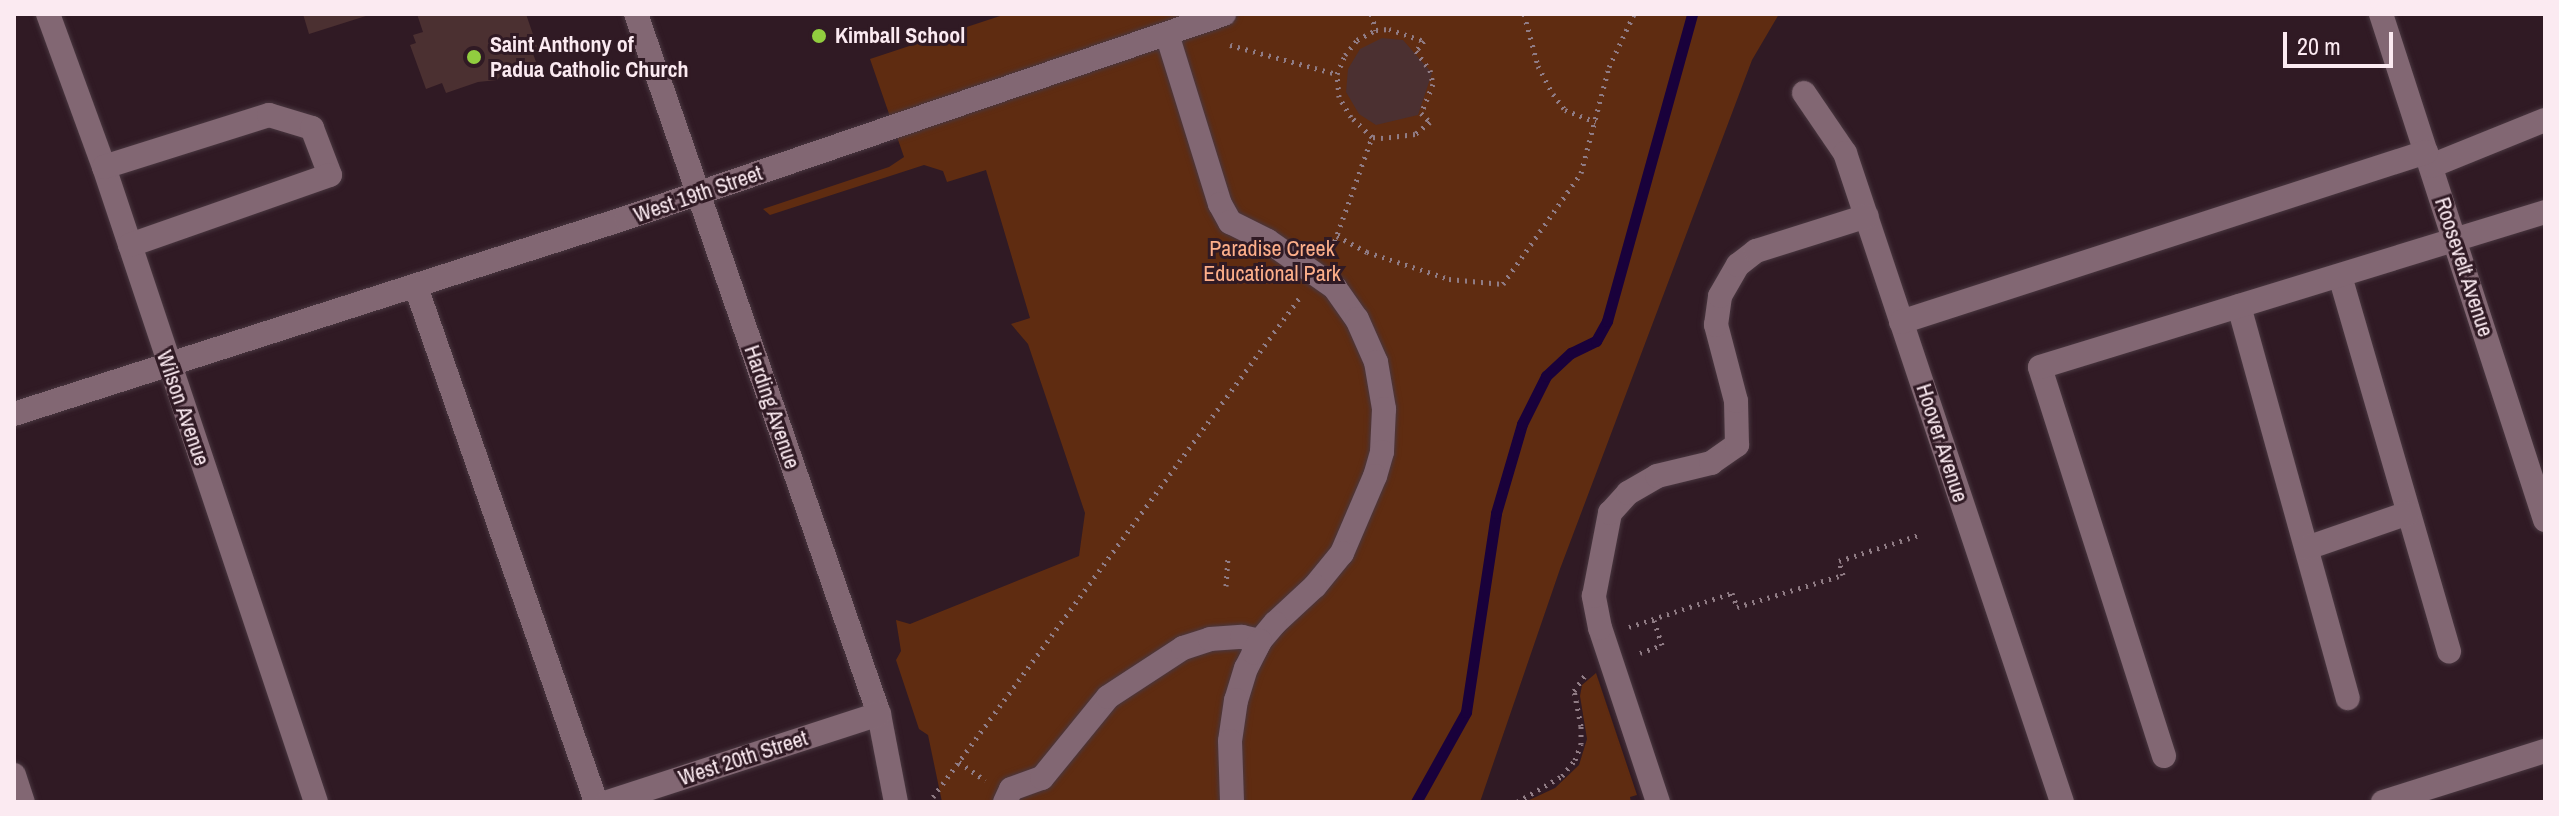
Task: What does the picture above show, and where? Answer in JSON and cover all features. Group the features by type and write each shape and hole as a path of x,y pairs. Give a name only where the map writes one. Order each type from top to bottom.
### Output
{"street":[{"name":"Wilson Avenue","path":"48,14 104,167 316,802"},
{"name":"Harding Avenue","path":"636,14 879,714 896,802"},
{"name":"West 19th Street","path":"14,414 698,194 1224,14"},
{"name":"Roosevelt Avenue","path":"2381,14 2545,520"},
{"path":"1167,34 1220,204 1230,222 1268,241 1335,288 1357,319 1376,362 1384,409 1382,452 1362,513 1342,553 1315,586 1260,641 1236,700 1230,741 1231,802"},
{"name":"Hoover Avenue","path":"1804,93 1845,153 2062,802"},
{"path":"104,167 269,115 312,128 330,175 130,245"},
{"path":"1901,322 2545,120"},
{"path":"2164,756 2040,367 2545,212"},
{"path":"1658,802 1603,636 1594,596 1610,513 1628,493 1657,476 1711,463 1737,445 1736,401 1716,325 1720,296 1738,265 1756,251 1867,216"},
{"path":"2340,276 2449,651"},
{"path":"416,287 596,802"},
{"path":"2239,306 2348,698"},
{"path":"2307,548 2408,513"},
{"path":"1005,802 1011,789 1042,778 1108,697 1135,677 1196,643 1242,637 1260,641"},
{"name":"West 20th Street","path":"608,802 879,714"},
{"path":"2383,802 2545,751"},
{"path":"14,775 23,802"}],"path":[{"path":"1371,14 1376,30"},
{"path":"1524,14 1538,66 1553,94 1565,110 1597,122"},
{"path":"1337,236 1367,252 1449,279 1503,284 1581,173 1597,122 1609,67 1634,14"},
{"path":"1389,29 1424,41 1416,51 1430,70 1433,84 1421,113 1430,122 1415,134 1401,138 1372,137 1351,117 1339,97 1337,74 1345,55 1357,40 1376,30 1389,29"},
{"path":"1230,45 1337,74"},
{"path":"933,797 1317,274 1337,236 1372,137"},
{"path":"1603,636 1732,593 1737,607 1843,575 1839,561 1922,534"},
{"path":"1226,586 1228,559"}],"green space":[{"name":"Paradise Creek Educational Park","path":"1006,14 1779,14 1752,60 1560,569 1480,802 942,802 928,735 919,729 896,660 901,651 896,620 910,624 1079,556 1085,513 1028,344 1011,324 1030,318 986,170 947,182 943,171 924,165 770,215 763,209 889,167 904,157 870,59"},
{"path":"1596,673 1637,795 1630,797 1631,802 1525,802 1555,788 1579,765 1587,739 1580,696 1582,685"}],"building":[{"path":"303,14 369,14 369,15 309,34"},
{"name":"Saint Anthony of Padua Catholic Church","path":"417,14 526,14 538,49 532,51 536,62 502,74 497,80 478,82 446,93 442,83 426,89 410,45 416,43 413,35 423,32"},
{"path":"1382,38 1403,40 1432,73 1418,115 1376,125 1359,114 1346,92 1348,69 1360,49"}],"waterway":[{"path":"1416,802 1466,712 1496,513 1522,424 1546,376 1571,353 1596,341 1607,321 1692,14"}],"place":[{"name":"Kimball School","path":"819,36"},
{"name":"Saint Anthony of Padua Catholic Church","path":"474,57"}]}
